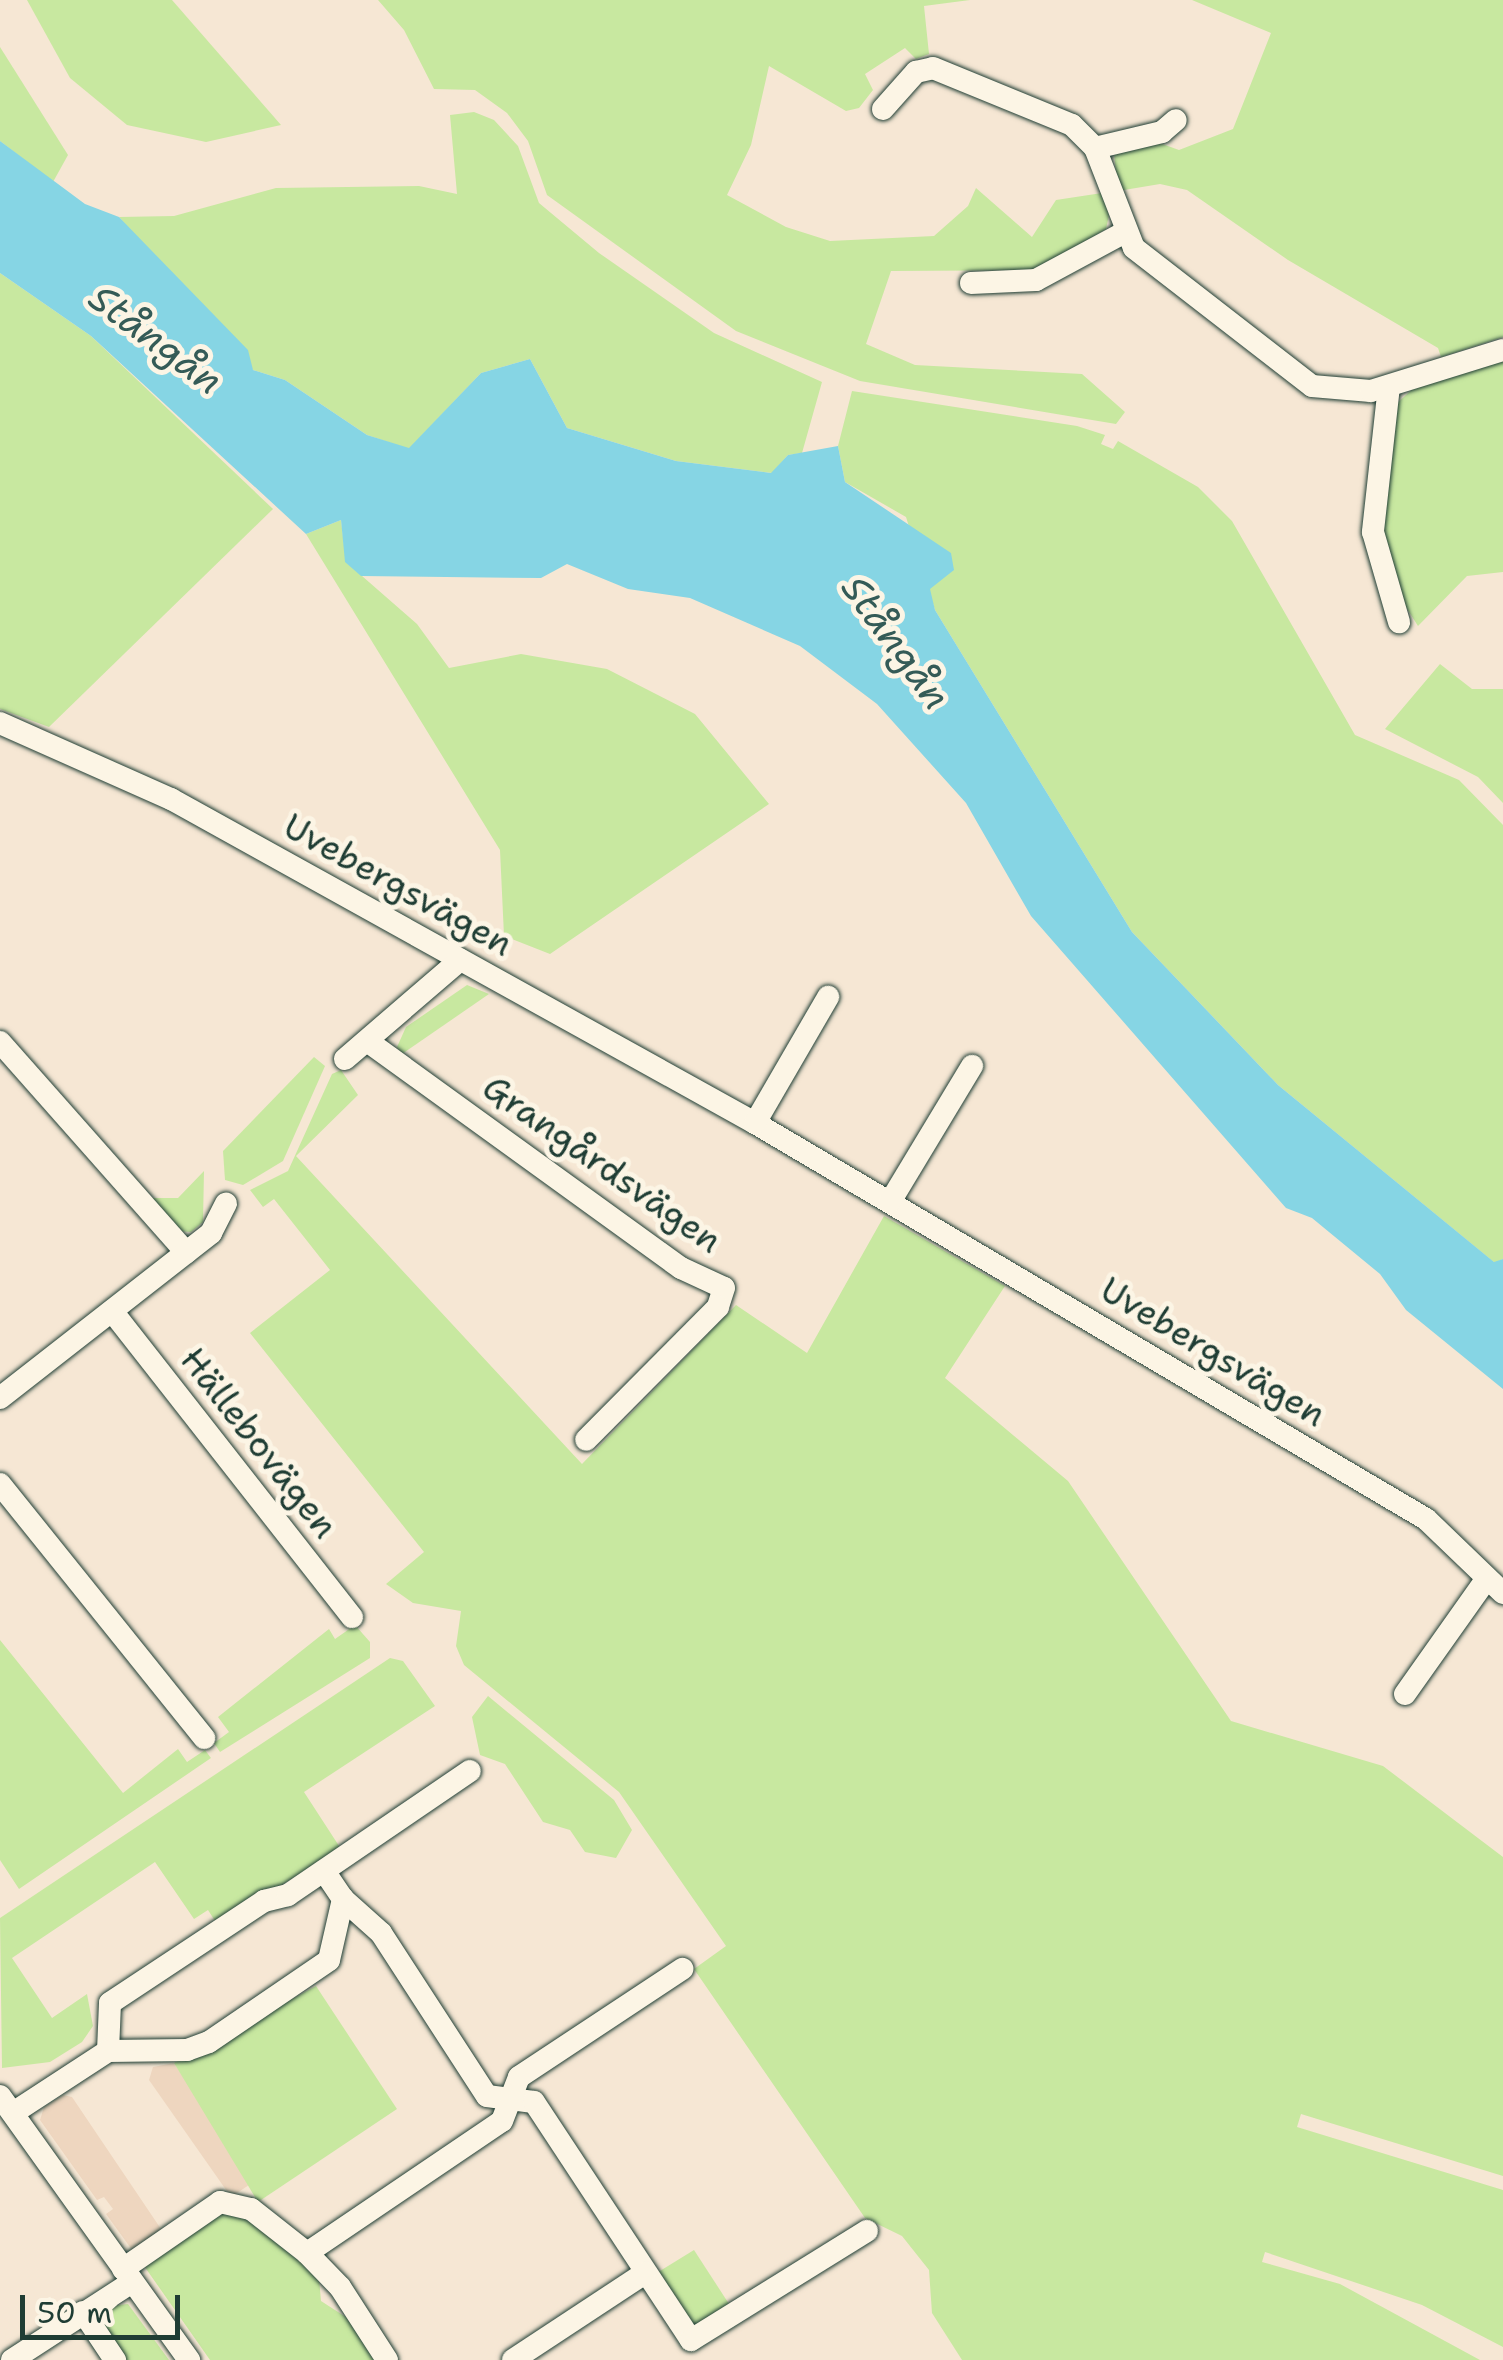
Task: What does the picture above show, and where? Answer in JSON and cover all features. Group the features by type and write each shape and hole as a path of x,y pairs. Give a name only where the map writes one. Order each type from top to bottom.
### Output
{"street":[{"path":"883,109 916,72 933,68 1055,114 1095,148 1134,248 1300,380 1350,392 1389,386 1503,350"},
{"path":"1095,148 1162,132 1176,120"},
{"path":"971,283 1048,276 1125,232"},
{"path":"1389,386 1373,532 1399,622"},
{"name":"Uvebergsvägen","path":"0,723 171,799 755,1123 1426,1519 1495,1586 1405,1694"},
{"path":"345,1059 370,1044 460,960"},
{"path":"755,1123 828,997"},
{"path":"0,1042 186,1252"},
{"name":"Grangårdsvägen","path":"370,1044 681,1268 724,1288 718,1308 586,1440"},
{"path":"890,1202 972,1066"},
{"path":"0,1398 211,1233 226,1204"},
{"name":"Hällebovägen","path":"112,1311 352,1617"},
{"path":"0,1484 204,1738"},
{"path":"108,2051 110,2002 264,1900 288,1895 470,1772"},
{"path":"324,1871 343,1899 380,1933 487,2096 534,2102 698,2350 866,2231"},
{"path":"190,2360 6,2104 108,2051 187,2050 209,2042 328,1960 343,1899"},
{"path":"306,2254 502,2120 519,2076 682,1968"},
{"path":"12,2360 84,2312 220,2202 251,2209 306,2254 340,2287 388,2360"},
{"path":"513,2360 644,2273"},
{"path":"84,2312 116,2360"}],"shaded area":[{"path":"174,2063 252,2183 231,2197 149,2080 153,2067"},
{"path":"63,2095 72,2097 161,2229 135,2254 106,2214 113,2209 104,2197 97,2200 40,2120 44,2107"}],"green space":[{"path":"27,0 172,0 281,125 206,142 127,125 70,78"},
{"path":"378,0 970,0 924,6 929,54 916,59 905,48 865,74 873,90 859,108 846,111 769,66 751,145 727,195 786,227 830,241 934,236 968,206 976,188 1032,237 1056,200 1102,193 1109,215 1106,229 1039,270 891,271 866,344 915,365 1082,374 1125,412 1116,424 860,381 736,331 547,195 528,141 507,113 475,90 434,89 404,30"},
{"path":"1192,0 1503,0 1503,337 1441,357 1438,348 1288,260 1187,190 1160,184 1118,191 1114,154 1154,141 1179,150 1233,129 1271,33"},
{"path":"0,47 68,155 53,182 0,141"},
{"path":"474,112 494,120 518,146 539,203 599,253 714,333 822,382 802,453 788,455 772,473 676,461 567,428 530,359 481,373 409,449 367,435 285,380 253,370 119,217 174,216 276,188 419,186 457,194 450,115"},
{"path":"0,273 91,336 273,509 49,727 0,709"},
{"path":"1503,356 1503,572 1467,576 1418,626 1404,604 1380,533 1394,406 1418,384"},
{"path":"852,391 1077,426 1105,435 1101,444 1113,449 1118,441 1198,487 1232,521 1355,735 1459,780 1503,825 1503,1259 1495,1263 1278,1085 1132,932 935,610 906,517 845,482 838,446"},
{"path":"341,520 346,562 417,624 449,668 521,654 607,669 695,714 769,804 550,954 504,936 500,850 306,534"},
{"path":"1440,664 1472,689 1503,689 1503,803 1478,777 1385,729"},
{"path":"467,985 489,994 402,1054 397,1047 406,1027"},
{"path":"314,1057 325,1066 283,1161 243,1185 225,1180 223,1151"},
{"path":"341,1070 358,1095 296,1156 582,1464 736,1305 807,1353 884,1216 1005,1286 945,1378 1068,1481 1231,1721 1383,1766 1503,1857 1503,2176 1301,2114 1297,2127 1503,2190 1503,2347 1422,2305 1265,2252 1262,2262 1340,2284 1480,2360 962,2360 932,2313 929,2270 902,2236 865,2218 694,1969 726,1946 619,1792 464,1665 456,1646 461,1611 413,1603 386,1584 424,1552 250,1333 330,1270 274,1199 263,1207 250,1190 288,1171 332,1074"},
{"path":"204,1171 203,1222 191,1232 178,1231 147,1198 178,1198"},
{"path":"355,1625 370,1642 370,1658 220,1752 214,1743 229,1732 218,1717 329,1629 335,1639"},
{"path":"0,1640 123,1793 178,1749 187,1762 205,1750 211,1758 19,1889 0,1860"},
{"path":"390,1658 403,1661 435,1706 304,1792 341,1849 217,1924 208,1910 194,1919 155,1862 12,1958 52,2018 87,1994 93,2026 82,2042 50,2062 2,2068 0,1918"},
{"path":"488,1696 614,1800 632,1830 616,1858 585,1852 570,1830 543,1822 505,1764 480,1755 472,1717"},
{"path":"316,1986 397,2109 258,2202 174,2063"},
{"path":"218,2213 255,2220 319,2278 321,2301 352,2321 378,2360 210,2360 142,2263"},
{"path":"694,2250 731,2307 694,2326 655,2274"},
{"path":"128,2304 169,2360 125,2360 100,2319 110,2306"}],"water":[{"name":"Stångån","path":"0,141 85,204 119,217 248,350 253,370 285,380 367,435 409,448 481,373 530,359 567,428 676,461 771,473 788,455 838,446 845,482 951,553 954,570 930,589 935,610 1132,932 1278,1085 1494,1262 1503,1259 1503,1389 1406,1310 1380,1274 1312,1218 1286,1208 1031,916 966,803 877,704 800,646 690,598 628,589 567,564 541,578 361,576 345,562 341,520 306,534 91,336 0,273"}]}
